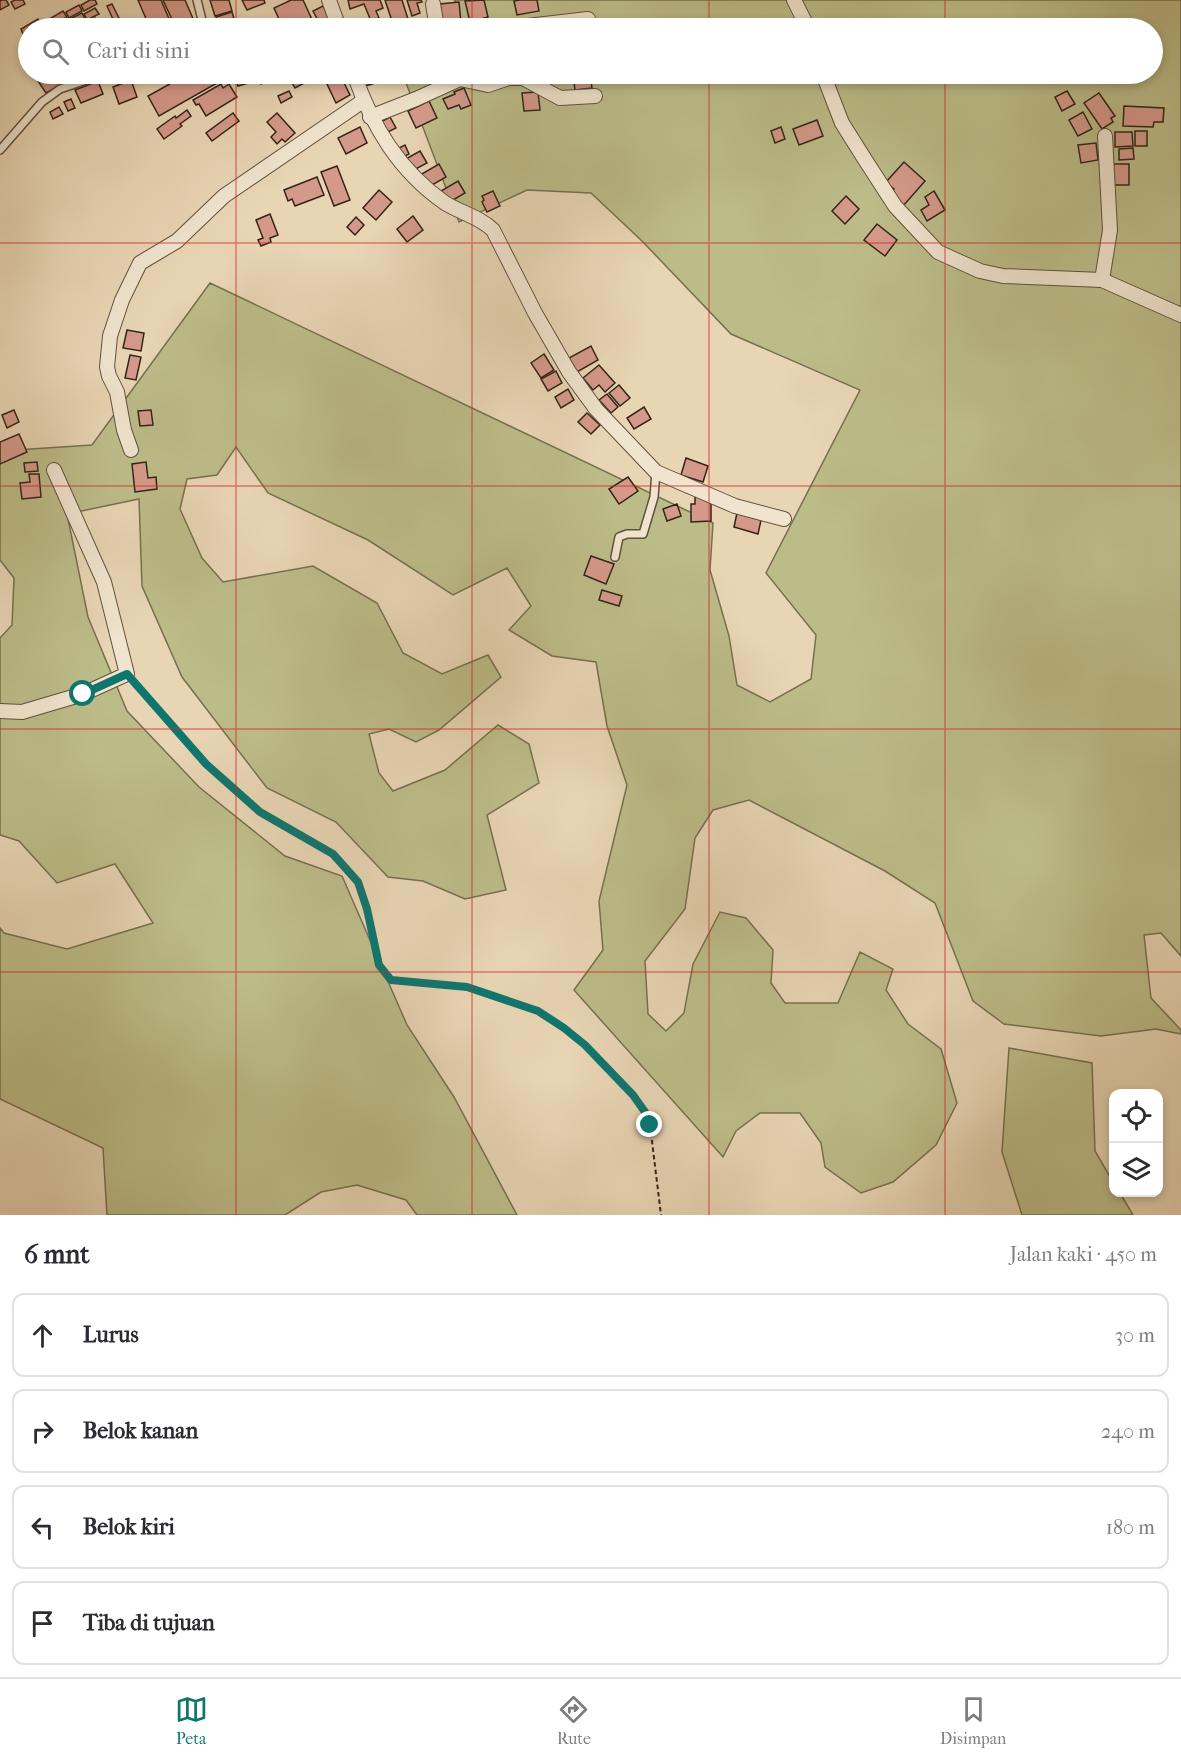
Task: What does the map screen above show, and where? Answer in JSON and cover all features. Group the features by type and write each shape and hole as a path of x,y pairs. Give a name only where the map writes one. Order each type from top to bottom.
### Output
{"street":[{"path":"329,0 335,18"},
{"path":"794,0 803,18"},
{"path":"433,4 435,18"},
{"path":"357,84 370,117 390,150 412,176 446,203 486,223 493,230 535,313 569,372 596,409 656,472 735,506 784,519"},
{"path":"370,117 436,84"},
{"path":"534,84 560,98 595,96"},
{"path":"827,84 842,123 895,206 938,252 980,272 1003,276 1102,280 1181,315"},
{"path":"131,450 124,430 117,392 107,367 110,336 122,300 140,264 177,241 224,196 363,101"},
{"path":"1102,280 1110,230 1106,136"},
{"path":"0,711 22,712 83,694 127,674 104,582 54,470"}],"lane":[{"path":"197,0 202,18"},
{"path":"0,150 42,102 60,89 75,84"},
{"path":"615,557 619,537 627,534 643,534 654,497 656,472"}],"path":[{"path":"127,674 206,764 260,812 333,854 358,882 367,909 379,965 391,980 467,987 502,998 538,1011 585,1045 633,1095 645,1112 650,1125 661,1215"}],"green space":[{"path":"454,0 1181,0 1181,956 1161,933 1144,935 1151,998 1181,1030 1181,1034 1156,1029 1101,1036 1004,1024 973,1001 935,903 885,871 749,800 713,810 695,838 685,909 645,961 648,1014 666,1031 684,1013 693,964 720,912 746,918 773,950 771,983 785,1003 838,1003 860,952 893,969 886,990 908,1024 941,1049 957,1103 936,1145 893,1182 861,1193 825,1167 821,1143 800,1113 760,1113 736,1131 723,1157 574,990 603,950 599,901 627,785 607,726 596,662 552,656 509,630 531,606 507,568 453,595 368,540 268,493 236,447 217,475 187,479 180,509 202,558 223,582 313,566 377,603 403,653 442,674 488,655 501,677 439,730 416,742 389,729 369,734 379,773 393,791 445,770 498,725 529,744 539,783 487,815 506,890 465,899 423,881 388,877 336,822 267,788 182,677 142,586 139,499 67,514 88,617 127,711 199,787 285,856 342,876 407,1025 454,1097 517,1215 417,1215 406,1200 357,1185 321,1192 285,1215 107,1215 103,1148 0,1099 0,928 4,933 67,949 153,923 115,864 57,883 19,841 0,835 0,638 12,625 14,578 0,560 0,451 92,445 210,283 713,523 710,570 729,636 737,685 770,702 811,679 816,635 766,573 860,390 731,334 642,241 591,193 527,190 459,222 406,84 1163,84 1163,18 444,18 456,2"},
{"path":"1009,1048 1092,1063 1095,1151 1109,1175 1109,1197 1122,1197 1133,1215 1022,1215 1002,1152"}],"building":[{"path":"6,0 9,5 0,10 0,1"},
{"path":"23,0 25,4 15,9 11,2"},
{"path":"95,0 97,4 84,11 81,5"},
{"path":"138,0 161,0 169,18 146,18"},
{"path":"163,0 185,0 193,18 171,18"},
{"path":"210,0 229,0 232,11 215,16"},
{"path":"242,0 264,0 265,3 247,10"},
{"path":"291,0 303,0 311,18 278,18 274,8"},
{"path":"348,0 380,0 383,8 376,11 379,18 370,18 364,4 350,9"},
{"path":"385,0 402,0 408,18 391,18"},
{"path":"407,0 421,0 422,2 417,3 420,13 412,16"},
{"path":"484,0 488,17 469,18 465,1"},
{"path":"537,0 539,11 517,15 514,1"},
{"path":"459,2 461,18 441,18 440,4"},
{"path":"112,4 119,18 112,18 107,6"},
{"path":"79,5 82,11 69,18 66,12"},
{"path":"323,6 329,18 317,18 313,11"},
{"path":"95,8 99,14 86,18 84,14"},
{"path":"63,11 67,17 65,18 51,18"},
{"path":"232,12 234,18 216,18"},
{"path":"82,13 84,18 72,18"},
{"path":"40,84 62,84 46,93"},
{"path":"90,84 99,84 103,94 81,103 75,90"},
{"path":"132,84 137,97 119,104 113,87"},
{"path":"170,84 215,84 159,116 148,96"},
{"path":"221,84 223,88 229,84 237,97 206,116 199,104 196,105 193,100"},
{"path":"327,84 344,84 350,95 336,103"},
{"path":"574,84 591,84 592,88 575,90"},
{"path":"464,88 471,105 461,109 459,105 448,109 443,99"},
{"path":"289,91 292,97 281,103 278,96"},
{"path":"1067,91 1075,104 1062,111 1055,97"},
{"path":"538,92 540,110 524,111 522,93"},
{"path":"1099,93 1115,116 1111,118 1113,122 1102,129 1084,103"},
{"path":"71,99 75,108 68,111 64,102"},
{"path":"429,101 437,118 416,128 408,111"},
{"path":"1124,106 1164,108 1163,122 1154,122 1153,127 1123,126"},
{"path":"59,107 63,114 53,119 50,112"},
{"path":"187,110 191,116 164,139 157,129"},
{"path":"1083,112 1092,129 1078,136 1069,120"},
{"path":"233,113 239,121 212,141 206,133"},
{"path":"277,113 295,133 285,142 282,139 277,144 271,137 276,132 267,122"},
{"path":"390,117 396,128 382,135 377,124"},
{"path":"817,120 823,136 799,145 793,129"},
{"path":"360,127 367,143 346,154 338,138"},
{"path":"781,127 785,139 775,143 771,131"},
{"path":"1135,131 1147,131 1147,146 1135,146"},
{"path":"1115,132 1132,132 1133,146 1115,147"},
{"path":"1096,143 1098,160 1081,163 1078,145"},
{"path":"405,145 409,154 400,159 395,150"},
{"path":"1133,148 1134,159 1119,160 1119,149"},
{"path":"420,151 427,163 410,172 404,160"},
{"path":"904,162 925,181 903,206 889,193 894,189 886,182"},
{"path":"439,164 446,177 427,188 420,175"},
{"path":"1113,164 1129,164 1129,185 1114,185"},
{"path":"337,166 350,200 334,206 321,172"},
{"path":"317,177 324,195 295,206 292,199 288,201 284,190"},
{"path":"458,181 465,193 448,203 441,191"},
{"path":"379,190 392,202 376,220 363,208"},
{"path":"493,191 500,206 487,212 482,196"},
{"path":"934,191 945,210 927,221 921,210 929,205 925,197"},
{"path":"846,196 859,209 845,224 832,211"},
{"path":"270,214 278,235 270,238 271,242 261,246 258,240 263,238 256,220"},
{"path":"413,216 423,230 407,242 397,229"},
{"path":"356,217 364,225 355,235 347,227"},
{"path":"877,224 897,240 885,256 864,240"},
{"path":"127,330 144,333 141,351 123,348"},
{"path":"591,346 598,360 577,372 569,358"},
{"path":"544,354 554,370 541,378 531,363"},
{"path":"130,355 141,357 136,380 125,378"},
{"path":"599,365 615,383 605,392 599,385 593,390 583,378"},
{"path":"556,371 562,383 548,391 541,379"},
{"path":"619,385 630,398 620,406 609,393"},
{"path":"568,389 574,400 561,408 555,397"},
{"path":"607,394 618,407 611,413 599,400"},
{"path":"644,407 651,419 634,429 627,418"},
{"path":"14,410 19,422 7,428 2,415"},
{"path":"151,410 153,425 140,426 138,411"},
{"path":"587,413 600,425 591,434 578,422"},
{"path":"19,434 27,452 0,464 0,442"},
{"path":"686,458 708,466 703,482 681,475"},
{"path":"37,462 38,471 25,472 24,463"},
{"path":"146,462 148,478 156,477 157,489 135,492 132,464"},
{"path":"29,474 39,474 41,497 22,499 20,483 30,482"},
{"path":"628,477 638,491 619,504 609,489"},
{"path":"695,497 711,497 711,521 691,522 691,504 695,504"},
{"path":"677,504 681,516 667,521 663,509"},
{"path":"737,513 761,520 758,534 734,527"},
{"path":"591,556 614,564 606,584 584,575"},
{"path":"602,590 622,596 619,606 599,600"}],"route":[{"path":"83,694 127,674 206,764 260,812 333,854 358,882 367,909 379,965 391,980 467,987 538,1011 585,1045 633,1095 645,1112 650,1125"}]}
